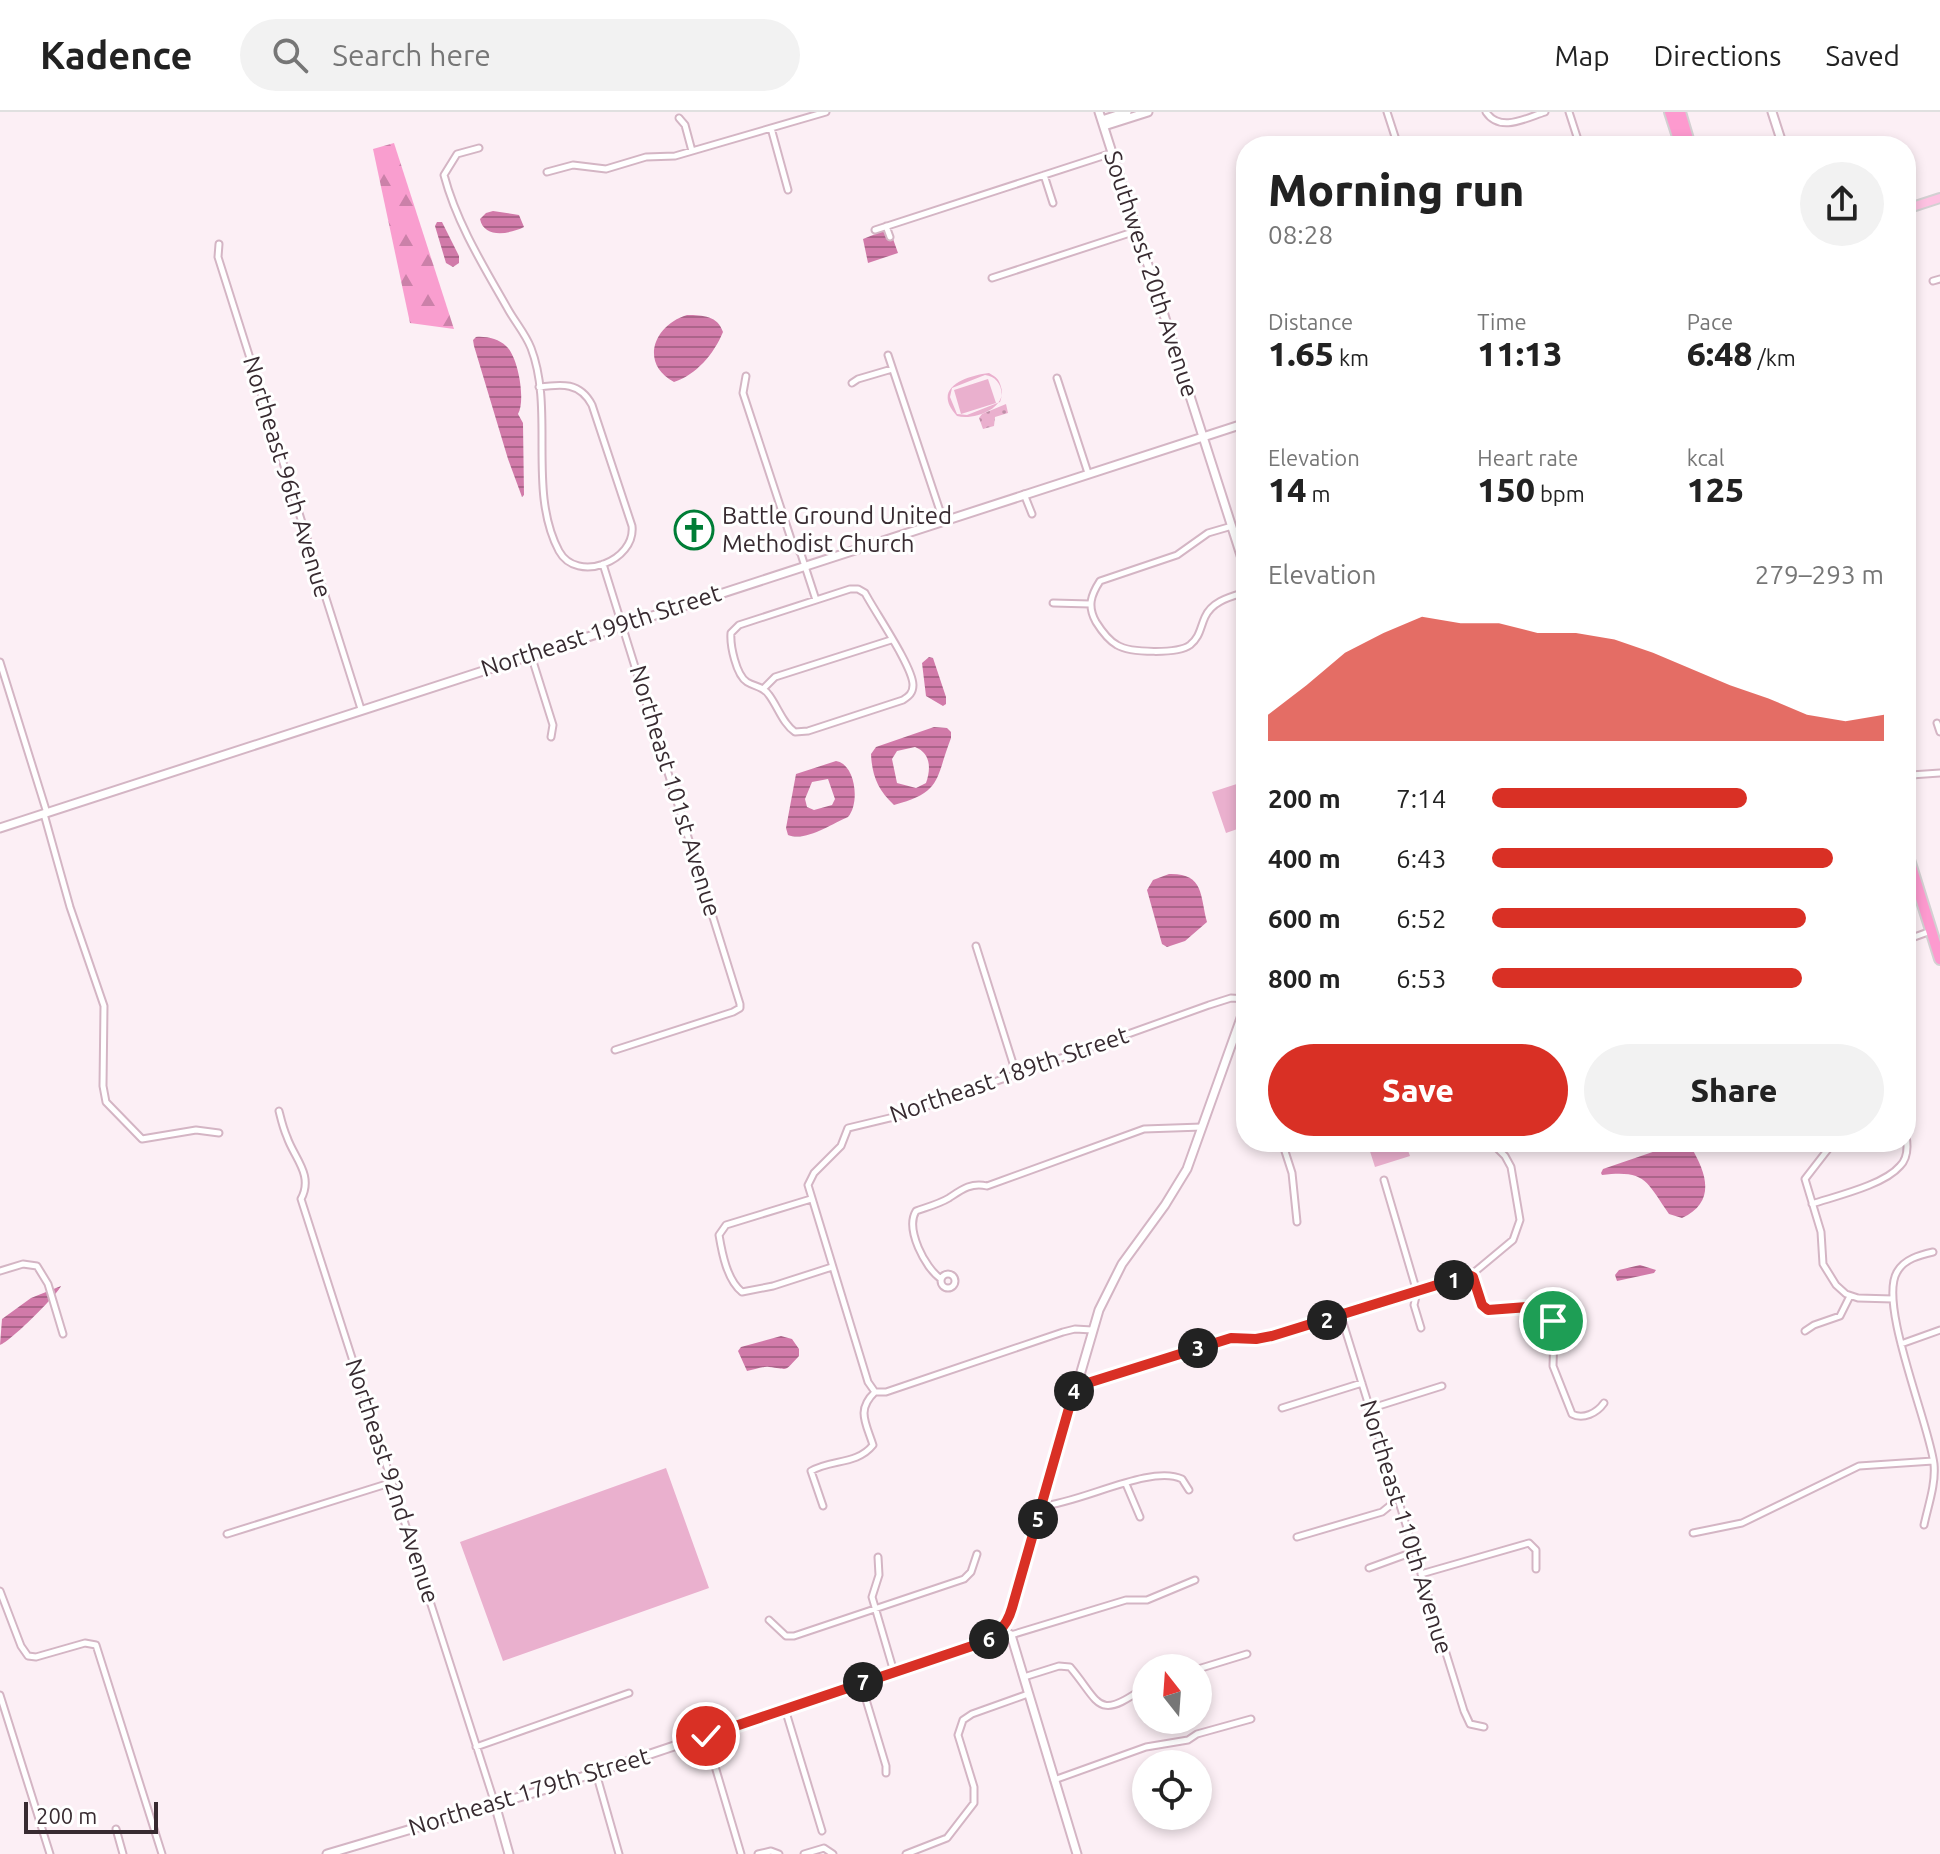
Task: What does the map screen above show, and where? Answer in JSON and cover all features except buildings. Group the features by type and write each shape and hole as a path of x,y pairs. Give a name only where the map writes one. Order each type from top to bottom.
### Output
{"highway":[{"path":"1670,112 1678,136"},
{"path":"1680,112 1687,136"},
{"path":"1916,882 1940,959"}],"main road":[{"path":"1916,206 1940,198"}],"street":[{"path":"547,172 573,165 610,168 646,157 672,157 826,112"},
{"path":"1101,119 1127,112"},
{"path":"1101,119 1148,112"},
{"path":"1387,112 1395,136"},
{"path":"1486,112 1490,118 1501,123 1545,112"},
{"path":"1569,112 1577,136"},
{"path":"1772,112 1780,136"},
{"path":"679,118 685,125 692,151"},
{"name":"Southwest 20th Avenue","path":"1101,119 1236,539"},
{"path":"771,128 788,190"},
{"path":"479,148 457,154 444,175 452,205 531,347 539,387 545,496 553,535 563,557 573,565 591,567 603,564 624,553 633,532 592,405 584,393 572,386 539,387"},
{"path":"875,230 1112,153"},
{"path":"1044,175 1053,203"},
{"path":"886,226 890,237"},
{"path":"992,278 1136,231"},
{"name":"Northeast 96th Avenue","path":"219,244 218,257 361,709"},
{"path":"888,355 943,520"},
{"path":"852,383 892,369"},
{"path":"746,376 743,393 791,539 805,565 816,600"},
{"path":"1057,378 1088,473"},
{"name":"Northeast 199th Street","path":"0,828 1236,426"},
{"path":"1024,494 1032,514"},
{"path":"1232,526 1208,533 1177,555 1100,581 1090,604 1104,633 1118,646 1170,651 1187,647 1198,636 1204,619 1217,602 1236,595"},
{"name":"Northeast 101st Avenue","path":"603,564 740,1004 740,1008 733,1012 615,1050"},
{"path":"858,589 865,593 912,678 912,692 903,700 798,733 788,727 764,688 749,683 742,676 730,641 734,628 816,600 858,589"},
{"path":"1053,603 1090,604"},
{"path":"764,688 775,677 891,640"},
{"path":"531,654 553,725 551,737"},
{"path":"0,662 46,813 70,907 104,1006 103,1086 106,1102 142,1139 196,1130 219,1133"},
{"path":"1937,723 1940,732"},
{"path":"1916,776 1940,773"},
{"path":"1916,936 1931,931"},
{"path":"976,946 1016,1073"},
{"name":"Northeast 189th Street","path":"810,1196 808,1185 814,1173 841,1146 850,1126 902,1115 1209,1005 1236,999"},
{"path":"1195,1580 1147,1600 1126,1600 1011,1635 1001,1630 1009,1616 1092,1330 1122,1264 1187,1169 1236,1039"},
{"name":"Northeast 92nd Avenue","path":"279,1111 287,1138 305,1176 305,1191 301,1199 509,1854"},
{"path":"941,1279 927,1265 918,1249 912,1222 916,1211 945,1200 957,1190 980,1184 987,1186 1144,1129 1203,1127"},
{"path":"1285,1152 1292,1173 1297,1222"},
{"path":"1075,1387 1231,1338 1271,1336 1471,1275 1511,1243 1518,1232 1520,1220 1511,1167 1502,1152"},
{"path":"1826,1152 1805,1179 1821,1232 1825,1269 1840,1290 1850,1296 1893,1299"},
{"path":"1812,1204 1882,1178 1902,1165 1907,1152"},
{"path":"1384,1180 1417,1292 1414,1305 1421,1328"},
{"path":"832,1267 755,1291 742,1292 736,1288 719,1235 726,1225 810,1196 868,1382 875,1392"},
{"path":"1924,1525 1934,1476 1933,1461 1901,1344 1893,1299 1894,1277 1899,1268 1911,1259 1933,1252"},
{"path":"0,1271 23,1264 37,1266 44,1274 63,1334"},
{"path":"1471,1275 1482,1305 1488,1310 1541,1306 1551,1312 1553,1366 1572,1414 1579,1417 1586,1415 1598,1410 1604,1403"},
{"path":"1805,1331 1840,1316 1850,1296"},
{"name":"Northeast 110th Avenue","path":"1341,1316 1467,1721 1484,1727"},
{"path":"823,1506 811,1471 828,1463 838,1464 864,1455 870,1450 873,1445 863,1411 875,1392 886,1392 1063,1332 1092,1330"},
{"path":"1901,1344 1940,1330"},
{"path":"1282,1408 1362,1383"},
{"path":"1369,1409 1442,1386"},
{"path":"1693,1533 1742,1523 1859,1466 1933,1461"},
{"path":"1041,1506 1150,1475 1169,1474 1182,1479 1189,1490"},
{"path":"227,1534 393,1482"},
{"path":"1126,1484 1140,1517"},
{"path":"1297,1537 1382,1512 1392,1504 1395,1494"},
{"path":"1421,1574 1529,1543 1536,1550 1536,1569"},
{"path":"1369,1568 1413,1552"},
{"path":"769,1620 784,1635 791,1637 967,1577 977,1554"},
{"path":"878,1557 879,1575 872,1597 894,1672"},
{"path":"0,1591 25,1653 32,1658 90,1642 96,1645 162,1854"},
{"name":"Northeast 179th Street","path":"327,1854 596,1773 975,1645 1001,1630"},
{"path":"1011,1635 1077,1854"},
{"path":"1212,1665 1247,1654"},
{"path":"1023,1678 1059,1666 1070,1667 1098,1704 1105,1705 1132,1695"},
{"path":"861,1683 886,1773"},
{"path":"476,1747 629,1693"},
{"path":"906,1854 953,1833 971,1811 975,1795 958,1735 963,1720 1028,1694"},
{"path":"0,1695 50,1854"},
{"path":"785,1709 822,1831"},
{"path":"1054,1780 1146,1747 1188,1740 1197,1734 1251,1719"},
{"path":"706,1736 741,1854"},
{"path":"596,1773 619,1854"},
{"path":"116,1829 123,1854"},
{"path":"804,1854 824,1848 833,1854"},
{"path":"758,1854 771,1851 779,1854"}],"shaded area":[{"path":"493,211 519,215 524,227 505,233 487,230 480,219"},
{"path":"437,222 442,222 459,256 459,263 453,267 446,263 435,226"},
{"path":"883,231 887,238 892,236 898,253 868,263 863,239"},
{"path":"687,315 714,320 723,332 703,363 674,382 657,365 655,345 666,327"},
{"path":"476,337 492,338 503,344 510,351 517,368 521,389 518,414 523,423 522,497 474,346"},
{"path":"989,373 997,378 1001,388 997,381 985,375 952,388 950,397 957,414 967,415 998,403 980,415 957,416 948,398 949,391 954,385"},
{"path":"988,379 996,403 961,414 954,390"},
{"path":"1006,404 1008,413 995,417 994,426 983,429 979,418 982,414"},
{"path":"929,657 933,658 946,697 943,706 926,696 922,663"},
{"path":"934,727 947,728 951,732 935,782 921,795 894,805 874,776 871,754 876,747","holes":["915,747 928,762 926,783 916,788 897,783 892,759 897,751"]},
{"path":"836,761 843,764 852,777 855,794 848,817 810,834 788,835 786,828 796,774","holes":["828,779 835,799 832,805 814,810 807,807 805,799 812,782"]},
{"path":"1236,784 1236,830 1226,833 1212,792"},
{"path":"1169,874 1189,877 1195,882 1207,922 1185,941 1167,947 1162,944 1147,890 1153,880"},
{"path":"1370,1152 1409,1152 1410,1156 1375,1167"},
{"path":"1653,1152 1694,1152 1704,1177 1704,1196 1693,1211 1682,1218 1669,1214 1643,1180 1628,1174 1602,1175 1603,1169"},
{"path":"1640,1265 1656,1270 1617,1281 1615,1275 1619,1270"},
{"path":"61,1286 33,1318 0,1345 2,1319 31,1298"},
{"path":"781,1336 792,1339 799,1349 799,1356 791,1365 786,1369 767,1367 747,1371 738,1351 741,1347"},
{"path":"666,1468 709,1588 503,1661 460,1542"}],"green space":[{"path":"394,143 454,329 410,323 373,149"}],"place":[{"name":"Battle Ground United Methodist Church","path":"694,530"}],"route":[{"path":"706,1736 997,1635 1007,1623 1012,1608 1075,1387 1231,1338 1272,1336 1469,1275 1473,1277 1482,1305 1488,1310 1543,1307 1551,1312 1553,1321"}]}
